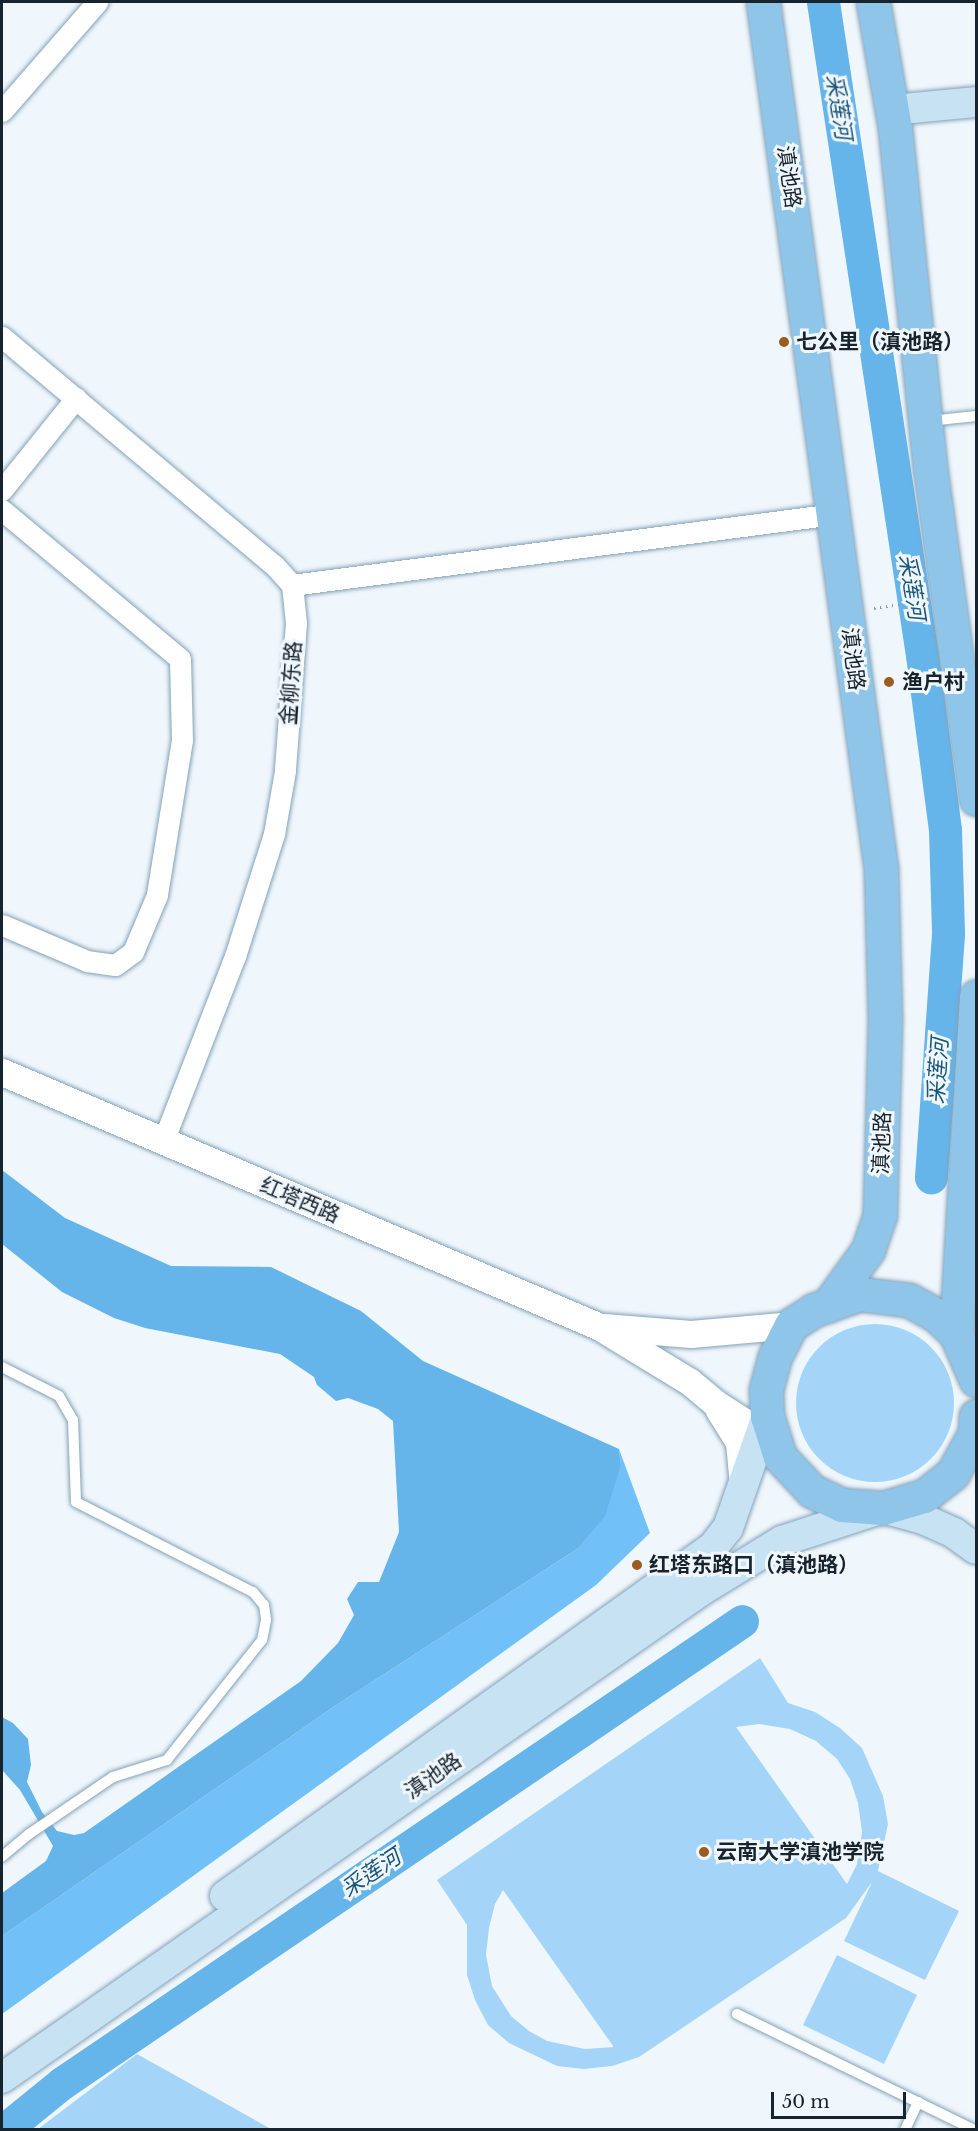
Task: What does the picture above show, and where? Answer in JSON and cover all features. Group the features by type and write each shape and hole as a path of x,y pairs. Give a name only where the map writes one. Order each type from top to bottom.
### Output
{"main road":[{"name":"滇池路","path":"764,2 881,869 885,1018 880,1215 868,1250 828,1305"},
{"path":"873,2 893,119 926,422 976,799"},
{"path":"893,119 976,102"},
{"path":"893,119 976,119"},
{"path":"976,997 966,1332 976,1380"},
{"path":"966,1332 909,1300 860,1294 814,1310 791,1324 775,1356 766,1390 768,1431 780,1457 812,1491 842,1504 883,1508 944,1528 976,1549"},
{"path":"883,1508 924,1496 953,1473 975,1433 976,1416"},
{"name":"滇池路","path":"2,2053 695,1563 713,1547 728,1528 743,1485 768,1431"},
{"name":"滇池路","path":"2,2078 702,1590 782,1541 883,1508"}],"street":[{"path":"2,111 97,2"},
{"path":"2,337 274,565 292,585 834,513"},
{"path":"2,490 76,399"},
{"path":"2,510 180,659 182,740 157,894 133,952 115,965 87,961 2,925"},
{"name":"金柳东路","path":"163,1142 236,956 274,834 285,771 296,623 292,585"},
{"name":"红塔西路","path":"2,1072 600,1327"},
{"path":"600,1327 691,1334 791,1324"},
{"path":"600,1327 690,1382 715,1403 768,1431"},
{"path":"715,1403 739,1442 743,1485"}],"lane":[{"path":"926,422 976,416"},
{"path":"2,1367 59,1396 73,1420 76,1502 253,1592 264,1605 266,1620 262,1640 167,1760 113,1778 35,1830 2,1857"},
{"path":"737,2014 975,2130"},
{"path":"905,2130 918,2102"}],"path":[{"path":"874,608 931,599"}],"shaded area":[{"path":"2,1170 65,1218 171,1266 271,1267 361,1311 423,1361 619,1449 621,1465 605,1516 577,1549 335,1706 2,1936 2,1893 46,1861 53,1846 20,1790 2,1770 2,1717 13,1723 28,1739 31,1765 27,1782 42,1812 57,1831 74,1835 84,1833 301,1681 338,1643 354,1615 347,1599 358,1582 379,1582 399,1532 393,1421 378,1409 348,1398 336,1401 317,1385 314,1377 280,1354 145,1328 114,1318 62,1292 2,1244"},
{"path":"875,1324 905,1330 931,1347 948,1373 954,1403 948,1433 931,1459 905,1476 875,1482 845,1476 819,1459 802,1433 796,1403 802,1373 819,1347 845,1330"},
{"path":"619,1449 650,1533 596,1585 2,2014 2,1936 335,1706 577,1549 621,1465"},
{"path":"760,1658 788,1703 815,1712 840,1728 862,1748 883,1796 888,1824 878,1871 959,1911 925,1980 844,1941 872,1882 846,1918 639,2057 612,2066 584,2069 557,2066 509,2043 488,2025 475,2000 467,1975 467,1925 437,1880","holes":["759,1724 790,1729 816,1741 837,1759 850,1779 858,1803 862,1832 857,1864 847,1884 736,1727","503,1890 613,2046 613,2047 585,2049 547,2041 529,2031 511,2016 492,1986 486,1955 495,1904"]},
{"path":"837,1955 917,1995 884,2064 803,2025"},
{"path":"137,2054 271,2129 38,2129"}],"waterway":[{"name":"采莲河","path":"823,2 922,655 945,830 948,934 931,1177"},
{"name":"采莲河","path":"4,2130 62,2083 742,1621"}],"place":[{"name":"七公里（滇池路）","path":"784,342"},
{"name":"渔户村","path":"889,682"},
{"name":"红塔东路口（滇池路）","path":"637,1565"},
{"name":"云南大学滇池学院","path":"704,1852"}]}
